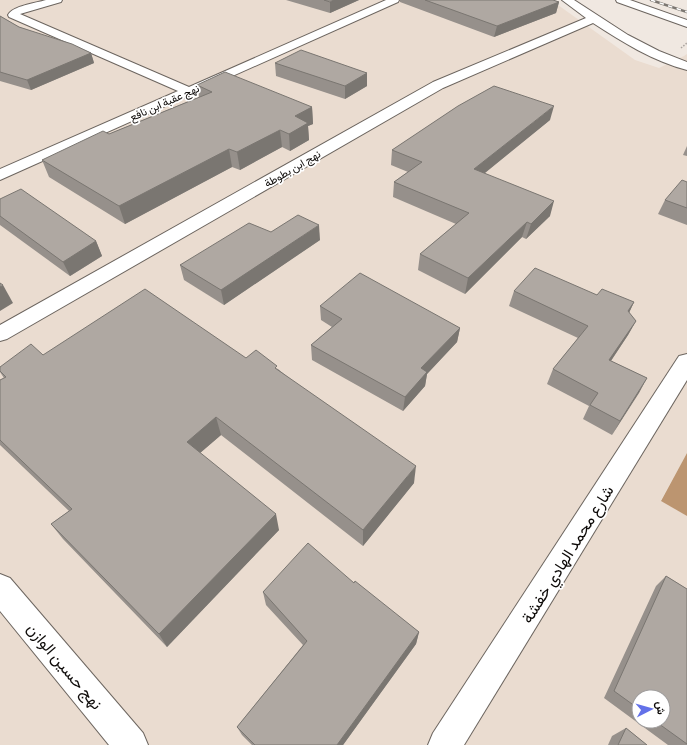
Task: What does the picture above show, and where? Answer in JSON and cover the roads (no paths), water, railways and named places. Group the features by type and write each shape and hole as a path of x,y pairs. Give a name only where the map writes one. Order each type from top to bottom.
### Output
{"street":[{"path":"57,0 18,11 13,15 188,91"},
{"name":"نهج عقبة ابن نافع","path":"0,175 394,0"},
{"path":"567,0 593,19 650,53 687,66"},
{"path":"621,0 687,24"},
{"name":"نهج ابن بطوطة","path":"0,334 438,85 593,19"},
{"name":"شارع محمد الهادي خفشة","path":"445,745 687,362"},
{"name":"نهج حسين الوازن","path":"0,588 131,745"}],"railway":[{"path":"651,0 687,12"}]}
